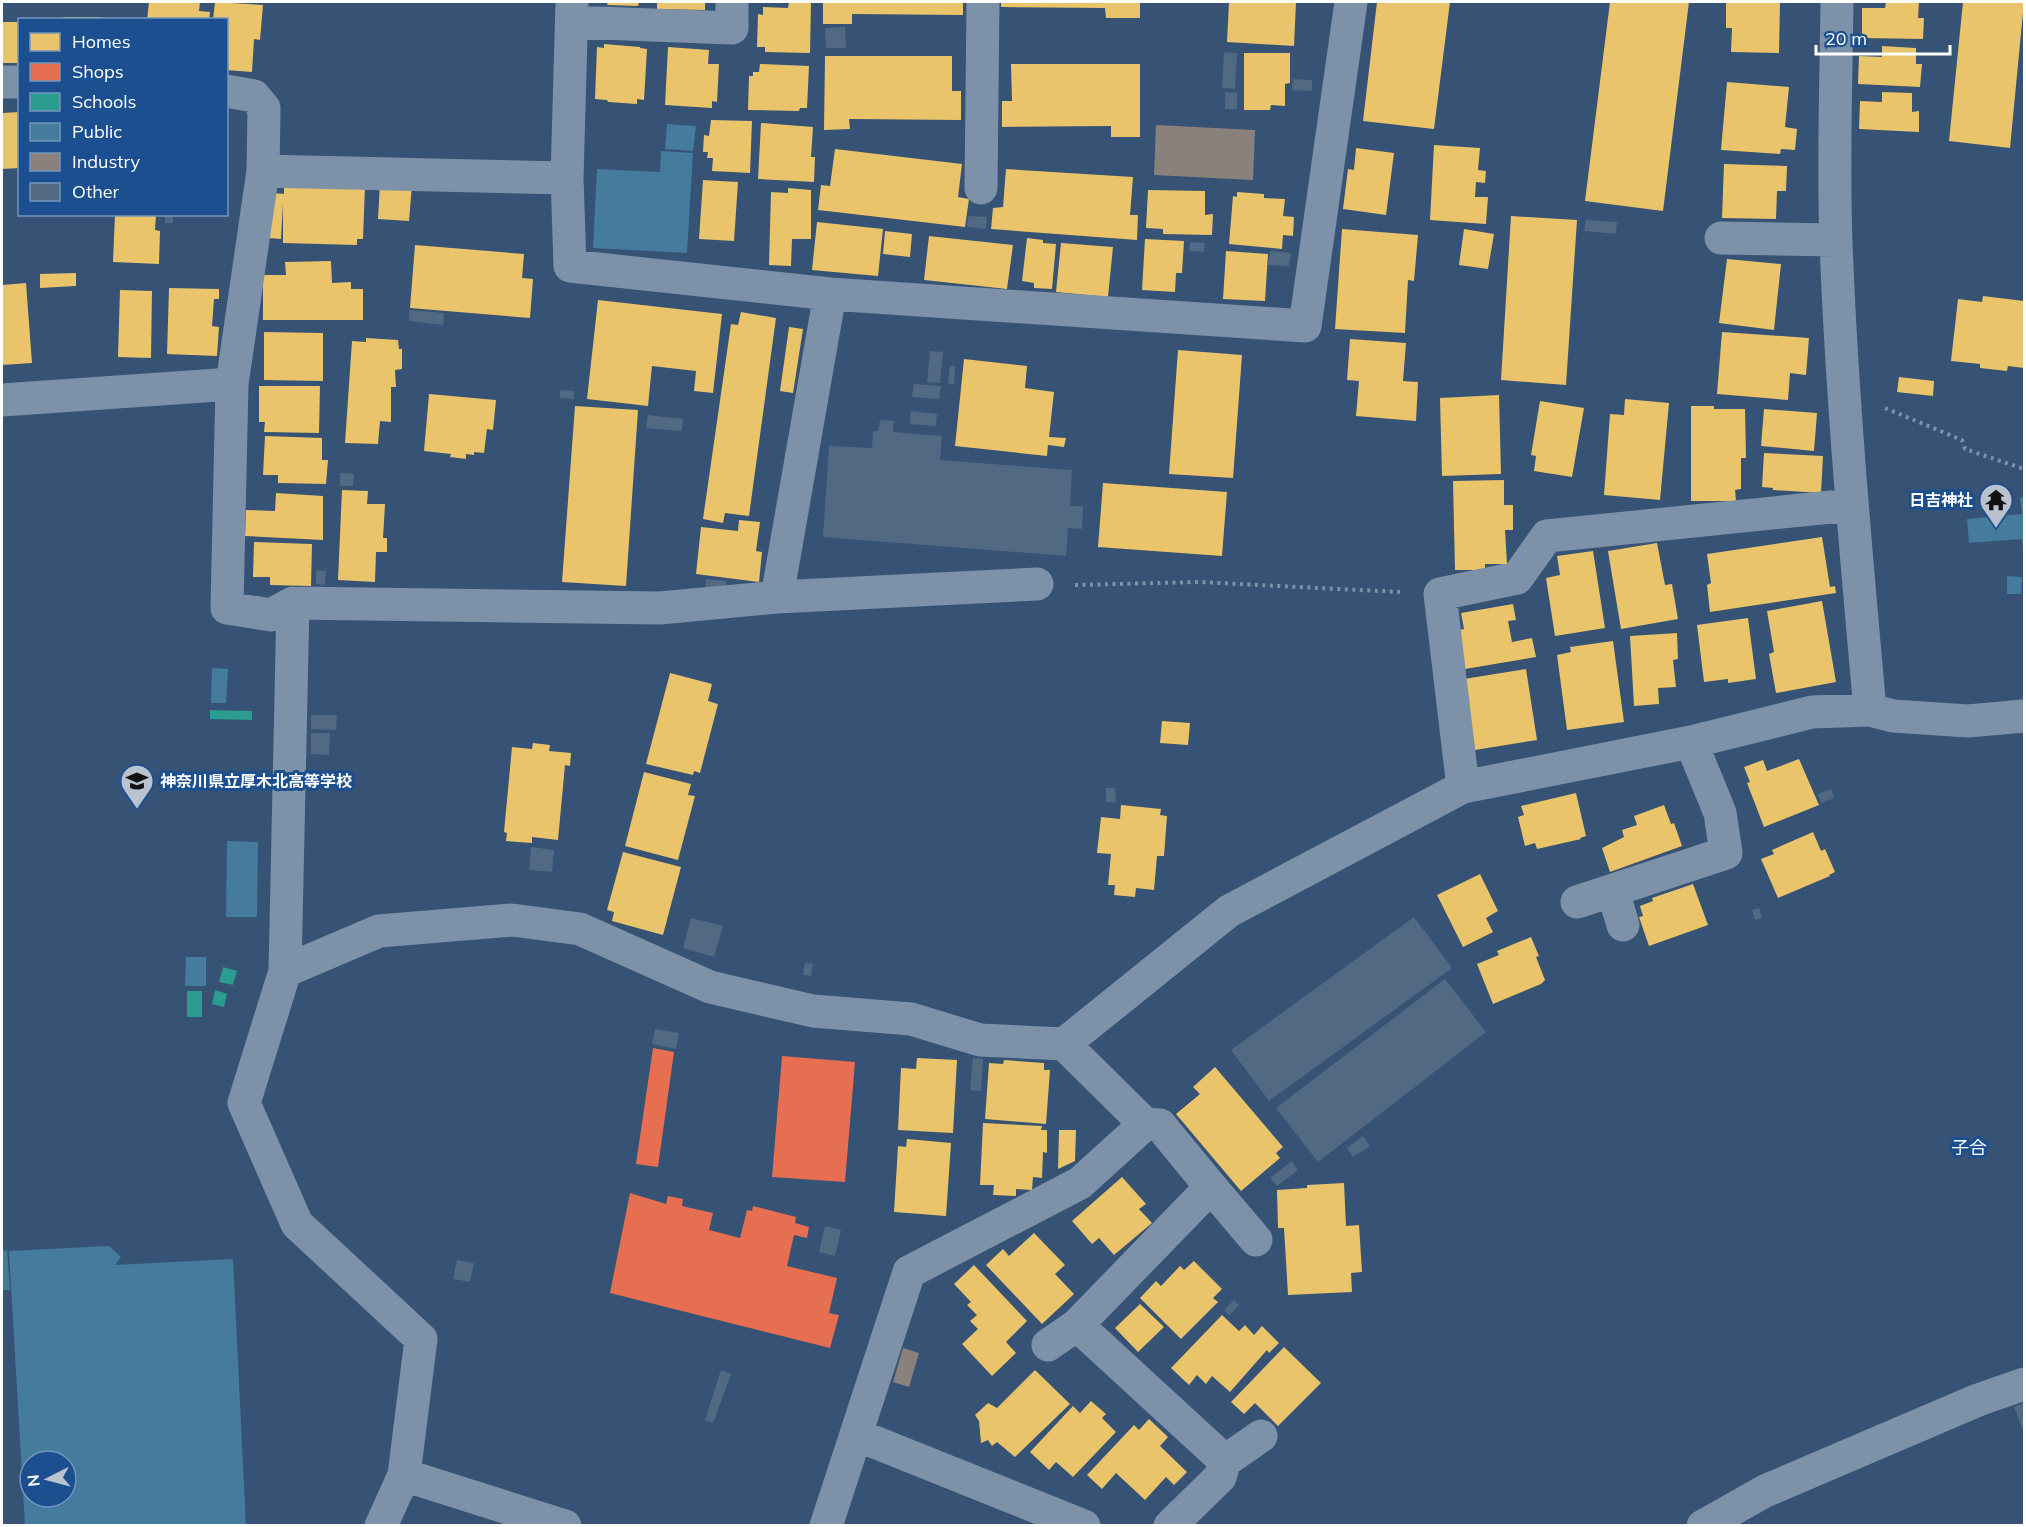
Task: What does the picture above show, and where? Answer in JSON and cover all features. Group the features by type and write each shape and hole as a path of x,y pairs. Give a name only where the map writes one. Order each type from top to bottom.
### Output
{"street":[{"path":"732,2 732,28 572,12 567,178 570,266 830,294 1305,326 1351,2"},
{"path":"981,188 983,2"},
{"path":"1837,2 1836,240 1851,505 1870,710"},
{"path":"2,82 18,82"},
{"path":"228,91 254,96 264,108 263,171 232,384 227,608 271,615 293,603 660,608 777,597 1037,584"},
{"path":"263,171 567,178"},
{"path":"1721,238 1836,240"},
{"path":"777,597 830,294"},
{"path":"2,400 232,384"},
{"path":"1463,787 1440,594 1516,578 1547,536 1851,505"},
{"path":"293,603 285,970 244,1103 297,1224 421,1339 404,1474 381,1526"},
{"path":"285,970 379,932 512,920 580,929 710,987 813,1011 911,1019 980,1040 1064,1044 1229,911 1463,787 1691,742 1812,712 1870,710 1893,716 1968,721 2025,716"},
{"path":"1577,902 1726,853 1720,813 1691,742"},
{"path":"1613,891 1623,925"},
{"path":"1064,1044 1145,1124 1160,1125 1256,1240"},
{"path":"826,1526 909,1272 1080,1183 1145,1124"},
{"path":"1048,1345 1077,1325 1211,1187"},
{"path":"1077,1325 1225,1461"},
{"path":"1703,1526 1765,1491 1978,1400 2025,1384"},
{"path":"857,1435 1084,1526"},
{"path":"1170,1526 1220,1477 1225,1461 1261,1436"},
{"path":"404,1474 565,1526"}],"path":[{"path":"1844,407 1885,408 1962,440 1965,449 2025,469"},
{"path":"1037,584 1198,582 1440,594"}],"building: Homes":[{"path":"149,2 200,2 199,11 210,12 209,18 147,18"},
{"path":"215,2 263,5 260,40 254,39 252,72 228,70 228,18 213,18"},
{"path":"608,2 639,2 638,6 607,5"},
{"path":"657,2 705,2 705,10 657,9"},
{"path":"789,2 811,2 810,53 765,52 765,47 757,47 758,14 763,15 763,7 788,8"},
{"path":"823,2 963,2 963,15 852,14 852,24 823,24"},
{"path":"1001,2 1140,2 1140,18 1106,18 1105,8 1001,7"},
{"path":"1229,2 1296,2 1294,46 1227,42"},
{"path":"1377,2 1450,2 1434,129 1363,121"},
{"path":"1610,2 1689,2 1663,211 1585,201"},
{"path":"1726,2 1780,2 1779,53 1731,52 1732,28 1726,28"},
{"path":"1886,2 1919,2 1918,18 1924,18 1923,39 1862,38 1862,8 1885,8"},
{"path":"1963,2 2024,2 2010,148 1949,141"},
{"path":"98,17 106,18 63,18"},
{"path":"2,22 18,22 18,71 17,63 2,63"},
{"path":"604,44 647,49 644,100 637,99 637,104 595,99 597,47 604,48"},
{"path":"1882,46 1916,48 1916,64 1922,64 1920,87 1858,84 1859,56 1882,57"},
{"path":"668,47 709,50 708,64 719,64 717,102 712,101 712,108 665,105"},
{"path":"1244,53 1290,53 1290,83 1285,84 1285,106 1271,105 1270,110 1244,110"},
{"path":"825,56 952,56 952,91 961,91 961,120 849,119 850,129 824,130"},
{"path":"760,64 809,66 807,108 800,108 799,111 748,110 749,76 753,76 753,72 759,72"},
{"path":"1011,64 1140,64 1140,137 1111,137 1111,126 1002,127 1002,101 1012,101"},
{"path":"1727,82 1789,87 1785,127 1797,129 1795,150 1781,149 1780,154 1721,150"},
{"path":"1882,92 1912,93 1912,112 1919,111 1919,132 1859,129 1860,101 1882,102"},
{"path":"18,112 18,168 2,169 2,113"},
{"path":"711,120 752,121 750,173 712,171 713,158 707,158 708,152 703,152 704,135 709,136"},
{"path":"761,123 813,127 811,157 815,157 814,182 758,179"},
{"path":"1434,145 1480,148 1478,170 1486,171 1485,183 1476,182 1475,197 1488,197 1486,224 1430,220"},
{"path":"1356,148 1394,153 1386,215 1343,209 1348,169 1354,170"},
{"path":"835,149 962,164 958,197 969,199 965,227 818,210 821,185 830,186"},
{"path":"1724,164 1787,166 1786,191 1777,191 1776,219 1722,218"},
{"path":"1006,169 1133,177 1130,215 1138,215 1137,240 991,229 993,208 1003,207"},
{"path":"703,180 738,182 734,241 699,239"},
{"path":"380,183 412,185 409,221 378,219"},
{"path":"284,185 365,186 363,239 357,239 357,245 283,243 283,203 281,239 268,238 273,193 284,194"},
{"path":"788,188 811,190 811,239 792,239 791,266 769,265 771,192 788,193"},
{"path":"1148,190 1205,191 1205,215 1213,214 1212,235 1163,234 1163,229 1146,228"},
{"path":"1237,192 1264,194 1264,198 1285,199 1283,216 1294,217 1293,236 1283,235 1282,249 1229,244 1233,196 1237,197"},
{"path":"115,216 156,216 155,230 160,231 159,264 113,262"},
{"path":"1511,216 1577,220 1566,385 1501,380"},
{"path":"817,222 883,229 878,276 812,270"},
{"path":"1342,229 1418,235 1414,281 1408,280 1405,333 1335,329"},
{"path":"1464,229 1494,234 1488,269 1459,265"},
{"path":"885,231 912,234 910,257 883,254"},
{"path":"929,236 1013,245 1007,289 924,280"},
{"path":"1027,238 1056,244 1052,289 1034,288 1034,283 1022,281"},
{"path":"1145,239 1184,241 1182,273 1176,273 1175,292 1142,290"},
{"path":"1061,243 1113,247 1108,297 1056,292"},
{"path":"415,245 524,254 522,278 533,279 530,318 410,308"},
{"path":"1226,251 1268,254 1265,301 1223,299"},
{"path":"1727,259 1781,264 1774,330 1719,323"},
{"path":"331,261 332,283 351,282 351,289 363,289 363,320 263,320 263,275 286,275 285,262"},
{"path":"76,273 76,286 40,288 40,274"},
{"path":"26,283 32,363 2,365 2,285"},
{"path":"169,288 219,289 219,299 214,299 212,326 219,327 217,356 167,354"},
{"path":"120,290 152,291 151,358 118,357"},
{"path":"1983,296 2024,301 2024,368 2008,366 2007,371 1980,368 1980,364 1951,361 1958,299 1982,302"},
{"path":"598,300 722,314 713,393 694,391 696,371 652,366 648,406 587,399"},
{"path":"741,312 776,318 749,516 725,513 723,523 703,519 731,324 738,325"},
{"path":"789,327 803,329 793,393 780,391"},
{"path":"264,332 323,333 323,381 264,380"},
{"path":"1722,332 1809,338 1806,375 1790,373 1788,400 1717,394"},
{"path":"366,338 398,340 399,349 402,349 402,369 395,370 396,387 391,387 391,422 380,421 378,444 345,443 352,341 366,342"},
{"path":"1350,339 1406,343 1403,381 1418,382 1416,421 1356,416 1359,381 1347,380"},
{"path":"1178,350 1242,355 1233,478 1169,474"},
{"path":"964,359 1027,366 1025,388 1054,392 1049,437 1066,438 1064,447 1048,445 1047,456 955,446"},
{"path":"1899,377 1934,381 1933,396 1897,392"},
{"path":"259,386 320,386 319,433 264,432 265,422 259,422"},
{"path":"429,394 496,400 493,430 487,429 484,453 466,454 466,459 450,457 451,454 424,451"},
{"path":"1499,395 1501,474 1442,476 1440,398"},
{"path":"1625,399 1669,403 1660,500 1604,495 1610,414 1624,415"},
{"path":"1540,401 1584,408 1572,477 1534,471 1536,456 1531,455"},
{"path":"575,406 638,410 626,586 562,582"},
{"path":"1691,406 1745,409 1746,458 1741,458 1741,489 1735,490 1736,501 1691,501"},
{"path":"1764,409 1817,413 1814,451 1761,446"},
{"path":"265,436 322,438 322,460 328,460 326,484 278,483 278,475 263,475"},
{"path":"1764,453 1823,456 1821,493 1773,490 1773,488 1762,487"},
{"path":"1504,480 1504,505 1513,505 1513,530 1505,530 1507,564 1485,564 1485,570 1455,570 1453,481"},
{"path":"1103,483 1227,492 1222,556 1098,547"},
{"path":"342,490 368,491 367,504 385,504 383,538 387,538 387,552 376,552 375,582 338,580"},
{"path":"276,493 323,496 323,540 245,536 246,510 275,511"},
{"path":"739,520 760,522 756,551 762,552 759,582 696,574 701,527 738,531"},
{"path":"1822,537 1830,587 1835,586 1836,593 1710,612 1707,585 1711,583 1707,554"},
{"path":"254,542 312,544 311,586 270,585 270,577 253,577"},
{"path":"1657,543 1665,585 1672,584 1678,619 1621,629 1608,551"},
{"path":"1593,551 1605,628 1555,636 1546,578 1560,575 1557,556"},
{"path":"1822,601 1836,682 1776,693 1769,654 1774,652 1767,611"},
{"path":"1513,604 1516,620 1508,621 1512,642 1532,638 1536,657 1465,669 1453,631 1464,629 1461,613"},
{"path":"1748,618 1756,679 1728,683 1728,679 1704,682 1697,625"},
{"path":"1677,633 1678,659 1673,660 1676,687 1658,688 1659,704 1634,706 1630,636"},
{"path":"1613,641 1624,722 1567,730 1557,655 1571,652 1570,647"},
{"path":"1526,669 1537,740 1475,750 1464,679"},
{"path":"670,673 712,684 708,701 718,704 700,773 694,771 693,775 646,764"},
{"path":"1162,721 1190,723 1188,745 1160,743"},
{"path":"533,743 550,745 549,751 571,753 570,766 565,765 558,840 532,837 532,843 506,841 507,833 504,832 512,747 532,749"},
{"path":"1799,759 1819,805 1764,827 1747,783 1750,782 1744,767 1763,760 1767,771"},
{"path":"644,772 691,784 688,795 695,796 678,860 625,846"},
{"path":"1576,793 1586,836 1537,849 1535,843 1525,846 1518,817 1524,815 1521,806"},
{"path":"1121,805 1161,809 1160,815 1167,816 1164,856 1157,856 1154,890 1136,888 1135,897 1114,895 1115,885 1108,885 1111,854 1097,853 1101,817 1120,819"},
{"path":"1664,805 1671,824 1674,823 1682,846 1610,872 1602,848 1624,837 1622,830 1637,825 1634,816"},
{"path":"1813,832 1821,851 1825,849 1835,872 1778,898 1761,859 1774,854 1772,850"},
{"path":"623,852 681,867 663,935 612,921 614,912 607,910"},
{"path":"1480,874 1498,911 1486,918 1493,932 1463,947 1437,895"},
{"path":"1693,884 1708,925 1649,946 1639,917 1643,916 1640,906 1653,901 1652,898"},
{"path":"1531,937 1545,980 1541,984 1493,1004 1477,964 1499,955 1497,951"},
{"path":"917,1058 957,1060 953,1133 898,1130 901,1068 916,1069"},
{"path":"1004,1060 1044,1063 1044,1070 1050,1070 1046,1124 985,1119 989,1063 1003,1064"},
{"path":"1215,1067 1283,1147 1276,1153 1280,1158 1241,1191 1176,1114 1200,1094 1193,1087"},
{"path":"983,1123 1042,1126 1041,1130 1047,1130 1047,1153 1043,1152 1042,1178 1033,1177 1032,1190 1016,1189 1016,1196 993,1195 994,1185 980,1185"},
{"path":"1059,1130 1076,1130 1075,1161 1058,1169"},
{"path":"907,1139 951,1143 946,1216 894,1212 898,1146 906,1147"},
{"path":"1122,1177 1146,1204 1139,1209 1152,1223 1114,1255 1099,1238 1092,1244 1072,1221"},
{"path":"1344,1183 1346,1226 1359,1225 1362,1272 1351,1273 1352,1292 1288,1295 1284,1228 1278,1228 1277,1190 1307,1188 1307,1185"},
{"path":"1034,1233 1065,1265 1055,1274 1074,1294 1042,1324 986,1265 1003,1249 1009,1256"},
{"path":"1194,1261 1222,1289 1213,1298 1218,1302 1181,1339 1140,1298 1156,1281 1161,1286 1180,1266 1184,1270"},
{"path":"974,1265 1027,1321 1006,1342 1016,1353 992,1376 962,1344 978,1329 970,1321 977,1315 967,1305 971,1302 954,1284"},
{"path":"1140,1304 1164,1327 1138,1352 1115,1328"},
{"path":"1222,1315 1239,1331 1245,1325 1254,1335 1262,1326 1279,1343 1269,1353 1267,1350 1230,1392 1212,1376 1206,1384 1197,1375 1189,1385 1171,1368"},
{"path":"1284,1347 1321,1383 1278,1426 1255,1403 1244,1414 1231,1402"},
{"path":"1035,1370 1070,1404 1015,1457 997,1442 992,1446 988,1440 981,1443 979,1421 975,1415 988,1403 997,1408"},
{"path":"1091,1401 1106,1414 1102,1418 1116,1432 1073,1477 1056,1462 1049,1470 1030,1452 1073,1406 1080,1413"},
{"path":"1149,1419 1168,1437 1160,1446 1187,1472 1174,1485 1166,1477 1145,1500 1116,1473 1102,1489 1087,1475 1134,1425 1139,1430"}],"building: Shops":[{"path":"653,1048 674,1052 658,1167 636,1164"},
{"path":"782,1056 855,1062 845,1182 772,1177"},
{"path":"630,1193 666,1204 668,1196 683,1199 682,1206 713,1213 709,1230 740,1238 747,1210 752,1211 753,1206 796,1217 795,1223 809,1227 807,1238 794,1235 787,1266 837,1278 829,1313 839,1315 830,1348 610,1293"}],"building: Schools":[{"path":"210,710 252,711 252,720 210,719"},
{"path":"223,967 237,971 233,985 219,982"},
{"path":"215,990 227,994 224,1007 212,1004"},
{"path":"187,991 202,991 202,1017 187,1017"}],"building: Public":[{"path":"667,124 696,126 693,151 665,149"},
{"path":"661,151 693,153 687,253 593,248 597,169 660,172"},
{"name":"日吉神社","path":"2024,497 2024,551 2022,539 1969,543 1967,519 2022,514 2020,498"},
{"path":"2007,576 2022,577 2021,594 2007,594"},
{"path":"212,668 228,669 226,703 211,703"},
{"path":"227,841 258,842 257,917 226,917"},
{"path":"186,957 206,957 206,986 185,986"},
{"path":"109,1246 121,1257 115,1265 233,1259 246,1526 25,1526 24,1509 78,1509 78,1449 21,1449 9,1251"},
{"path":"7,1250 10,1290 2,1290 2,1251"}],"building: Industry":[{"path":"1156,125 1255,130 1253,180 1154,175"},
{"path":"903,1348 919,1353 909,1387 893,1382"}],"building: Other":[{"path":"845,27 846,48 826,48 825,28"},
{"path":"1224,52 1237,53 1235,89 1222,88"},
{"path":"1293,79 1312,80 1312,91 1292,90"},
{"path":"1225,92 1237,93 1237,109 1225,109"},
{"path":"165,216 173,216 173,223 165,223"},
{"path":"968,216 987,217 986,229 967,227"},
{"path":"1586,220 1617,222 1616,234 1584,231"},
{"path":"1190,242 1205,243 1204,252 1189,251"},
{"path":"1270,251 1291,253 1289,266 1268,265"},
{"path":"409,310 444,313 443,325 409,321"},
{"path":"930,351 943,352 940,383 927,382"},
{"path":"950,366 955,366 954,384 948,384"},
{"path":"914,384 941,386 939,399 912,397"},
{"path":"560,390 574,391 574,399 560,398"},
{"path":"911,411 937,414 936,426 910,424"},
{"path":"648,415 683,419 682,431 646,428"},
{"path":"880,420 894,421 893,432 942,436 940,460 1072,470 1070,506 1083,506 1082,529 1068,528 1066,556 823,537 829,446 872,448 873,431 878,431"},
{"path":"340,473 354,474 353,486 340,486"},
{"path":"316,570 326,571 325,585 316,584"},
{"path":"706,579 726,581 725,591 705,589"},
{"path":"311,715 337,715 336,730 311,729"},
{"path":"311,733 330,733 329,755 311,754"},
{"path":"1106,788 1115,788 1116,802 1106,802"},
{"path":"1831,789 1834,798 1821,803 1818,794"},
{"path":"531,847 554,850 552,872 529,870"},
{"path":"1759,908 1762,918 1755,920 1752,910"},
{"path":"1414,917 1452,968 1269,1101 1231,1050"},
{"path":"691,918 723,926 714,957 683,948"},
{"path":"805,963 813,964 811,976 803,975"},
{"path":"1445,979 1486,1032 1318,1162 1276,1108"},
{"path":"655,1029 679,1033 676,1049 652,1044"},
{"path":"973,1058 983,1059 981,1091 970,1090"},
{"path":"1363,1136 1370,1146 1353,1157 1347,1148"},
{"path":"1292,1161 1298,1170 1277,1186 1270,1178"},
{"path":"825,1226 841,1230 835,1256 819,1252"},
{"path":"457,1260 474,1263 470,1282 453,1279"},
{"path":"1234,1300 1239,1305 1229,1315 1224,1310"},
{"path":"721,1370 731,1374 713,1423 705,1420"},
{"path":"2024,1403 2024,1432 2014,1407"}],"place":[{"name":"日吉神社","path":"1996,529"},
{"name":"神奈川県立厚木北高等学校","path":"137,810"}],"district":[{"name":"子合","path":"1969,1147"}]}
